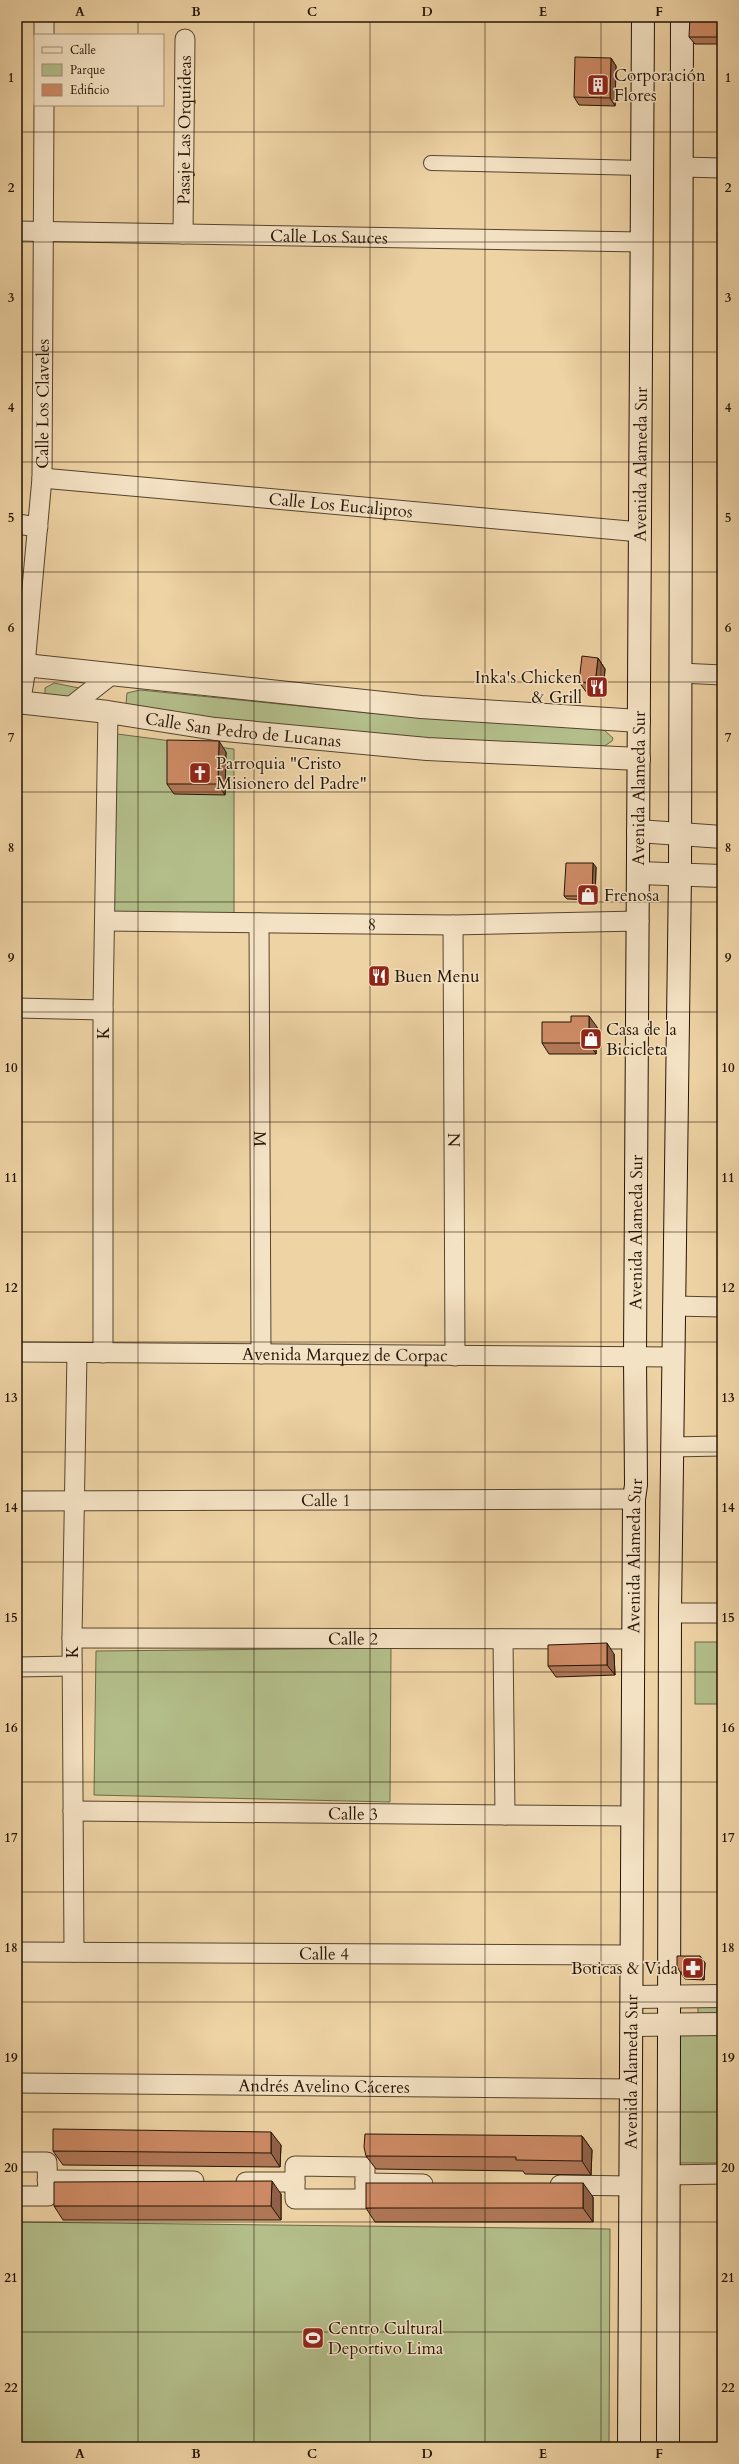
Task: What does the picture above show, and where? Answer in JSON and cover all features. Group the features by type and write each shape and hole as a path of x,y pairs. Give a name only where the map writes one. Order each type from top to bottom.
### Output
{"main road":[{"name":"Avenida Alameda Sur","path":"629,2447 634,1499 636,1485 635,1357 639,921 638,759 643,17"},
{"name":"Avenida Alameda Sur","path":"668,2447 670,2175 670,1613 680,873 682,17"},
{"path":"25,665 421,707 639,721"},
{"name":"Calle Los Claveles","path":"18,702 25,665"},
{"name":"Calle San Pedro de Lucanas","path":"18,702 108,712 215,729 427,749 638,759"},
{"path":"638,831 722,837"},
{"path":"638,873 680,873 722,876"},
{"path":"632,1997 722,1996"},
{"path":"632,2025 722,2024"}],"street":[{"path":"44,17 44,34"},
{"name":"Pasaje Las Orquídeas","path":"184,228 185,39"},
{"name":"Calle Los Claveles","path":"25,665 42,478 44,106"},
{"path":"432,163 642,168"},
{"path":"682,168 722,168"},
{"name":"Calle Los Sauces","path":"17,232 184,228 642,242"},
{"name":"Calle Los Eucaliptos","path":"42,478 640,532"},
{"path":"17,524 38,527"},
{"path":"680,673 722,675"},
{"path":"69,708 111,675"},
{"name":"K","path":"103,1353 103,1010 108,712"},
{"name":"8","path":"105,921 454,925 639,921"},
{"name":"M","path":"259,923 260,1354"},
{"name":"N","path":"454,925 455,1356"},
{"path":"17,1008 103,1010"},
{"path":"674,1306 722,1307"},
{"name":"Avenida Marquez de Corpac","path":"17,1352 673,1357"},
{"name":"K","path":"74,1952 72,1638 77,1353"},
{"path":"672,1447 722,1446"},
{"name":"Calle 1","path":"17,1501 634,1499"},
{"path":"670,1613 722,1613"},
{"name":"Calle 2","path":"72,1638 634,1639"},
{"path":"503,1639 505,1815"},
{"path":"17,1667 72,1666"},
{"name":"Calle 3","path":"73,1811 633,1816"},
{"name":"Calle 4","path":"17,1952 632,1955"},
{"name":"Andrés Avelino Cáceres","path":"17,2083 631,2089"},
{"path":"17,2162 47,2162 48,2196 17,2196"},
{"path":"295,2166 366,2166 365,2183 365,2199 295,2199 295,2166"},
{"path":"670,2175 722,2174"},
{"path":"47,2180 295,2182"},
{"path":"365,2183 443,2184"},
{"path":"544,2185 631,2186"}],"green space":[{"path":"54,683 89,690 94,699 45,697 45,688"},
{"path":"140,690 369,713 604,730 613,738 612,741 603,747 373,736 143,714 126,704 127,693"},
{"path":"117,734 234,749 234,916 114,914"},
{"path":"695,1642 722,1642 722,1704 695,1704"},
{"path":"391,1648 390,1802 94,1795 96,1651"},
{"path":"698,2004 722,2004 722,2014 698,2014"},
{"path":"675,2034 722,2034 722,2163 675,2163"},
{"name":"Centro Cultural Deportivo Lima","path":"17,2222 610,2229 609,2447 17,2447"}],"building":[{"path":"690,17 718,17 717,37 689,37"},
{"name":"Corporación Flores","path":"575,57 611,58 610,98 574,97"},
{"path":"582,656 598,658 595,684 579,682"},
{"name":"Parroquia \"Cristo Misionero del Padre\"","path":"167,740 219,741 218,784 167,784"},
{"path":"566,863 593,863 592,896 564,896"},
{"path":"571,1016 589,1016 589,1043 542,1043 542,1022 571,1022"},
{"path":"607,1643 607,1665 548,1666 548,1645"},
{"path":"677,1956 700,1956 699,1973 680,1972 677,1966"},
{"path":"53,2129 271,2132 271,2153 53,2151"},
{"path":"365,2134 582,2136 582,2161 516,2160 516,2157 366,2156 364,2147"},
{"path":"272,2181 271,2206 54,2206 54,2182"},
{"path":"366,2183 583,2183 583,2208 366,2208"}],"place":[{"name":"Corporación Flores","path":"598,85"},
{"name":"Inka's Chicken & Grill","path":"597,687"},
{"name":"Parroquia \"Cristo Misionero del Padre\"","path":"200,773"},
{"name":"Frenosa","path":"588,895"},
{"name":"Buen Menu","path":"379,976"},
{"name":"Casa de la Bicicleta","path":"591,1039"},
{"name":"Boticas & Vida","path":"693,1968"},
{"name":"Centro Cultural Deportivo Lima","path":"313,2338"}]}
